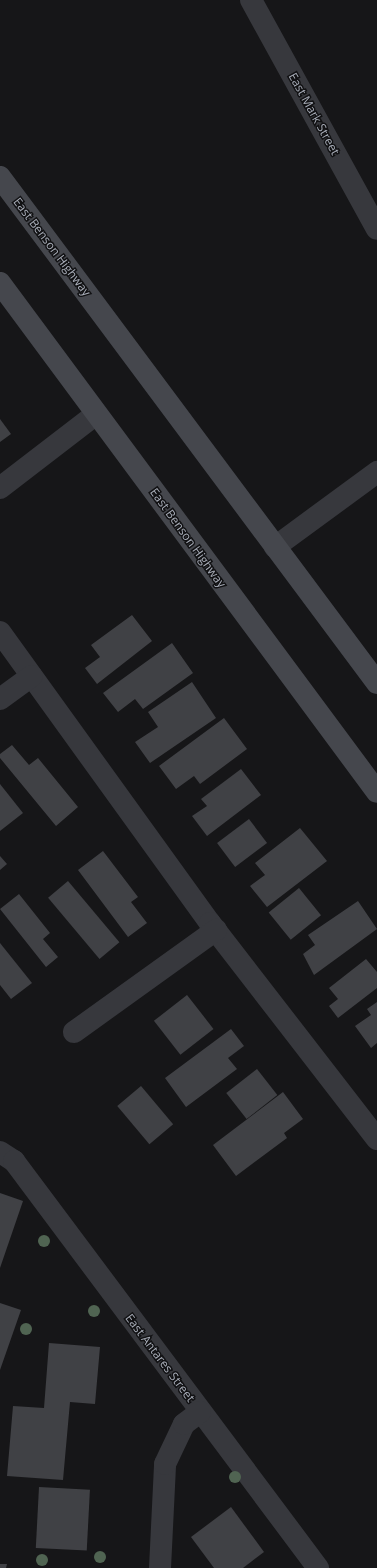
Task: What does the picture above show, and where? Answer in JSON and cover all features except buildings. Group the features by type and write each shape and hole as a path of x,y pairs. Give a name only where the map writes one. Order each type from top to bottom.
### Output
{"main road":[{"name":"East Benson Highway","path":"0,177 377,684"},
{"name":"East Benson Highway","path":"0,283 377,792"}],"street":[{"name":"East Mark Street","path":"251,0 377,228"},
{"path":"0,488 96,414"},
{"path":"275,547 377,472"},
{"path":"0,632 216,930 377,1140"},
{"path":"0,699 32,676"},
{"path":"74,1032 216,930"},
{"name":"East Antares Street","path":"0,1152 14,1161 318,1568"},
{"path":"160,1568 165,1464 184,1424 200,1412"}]}
